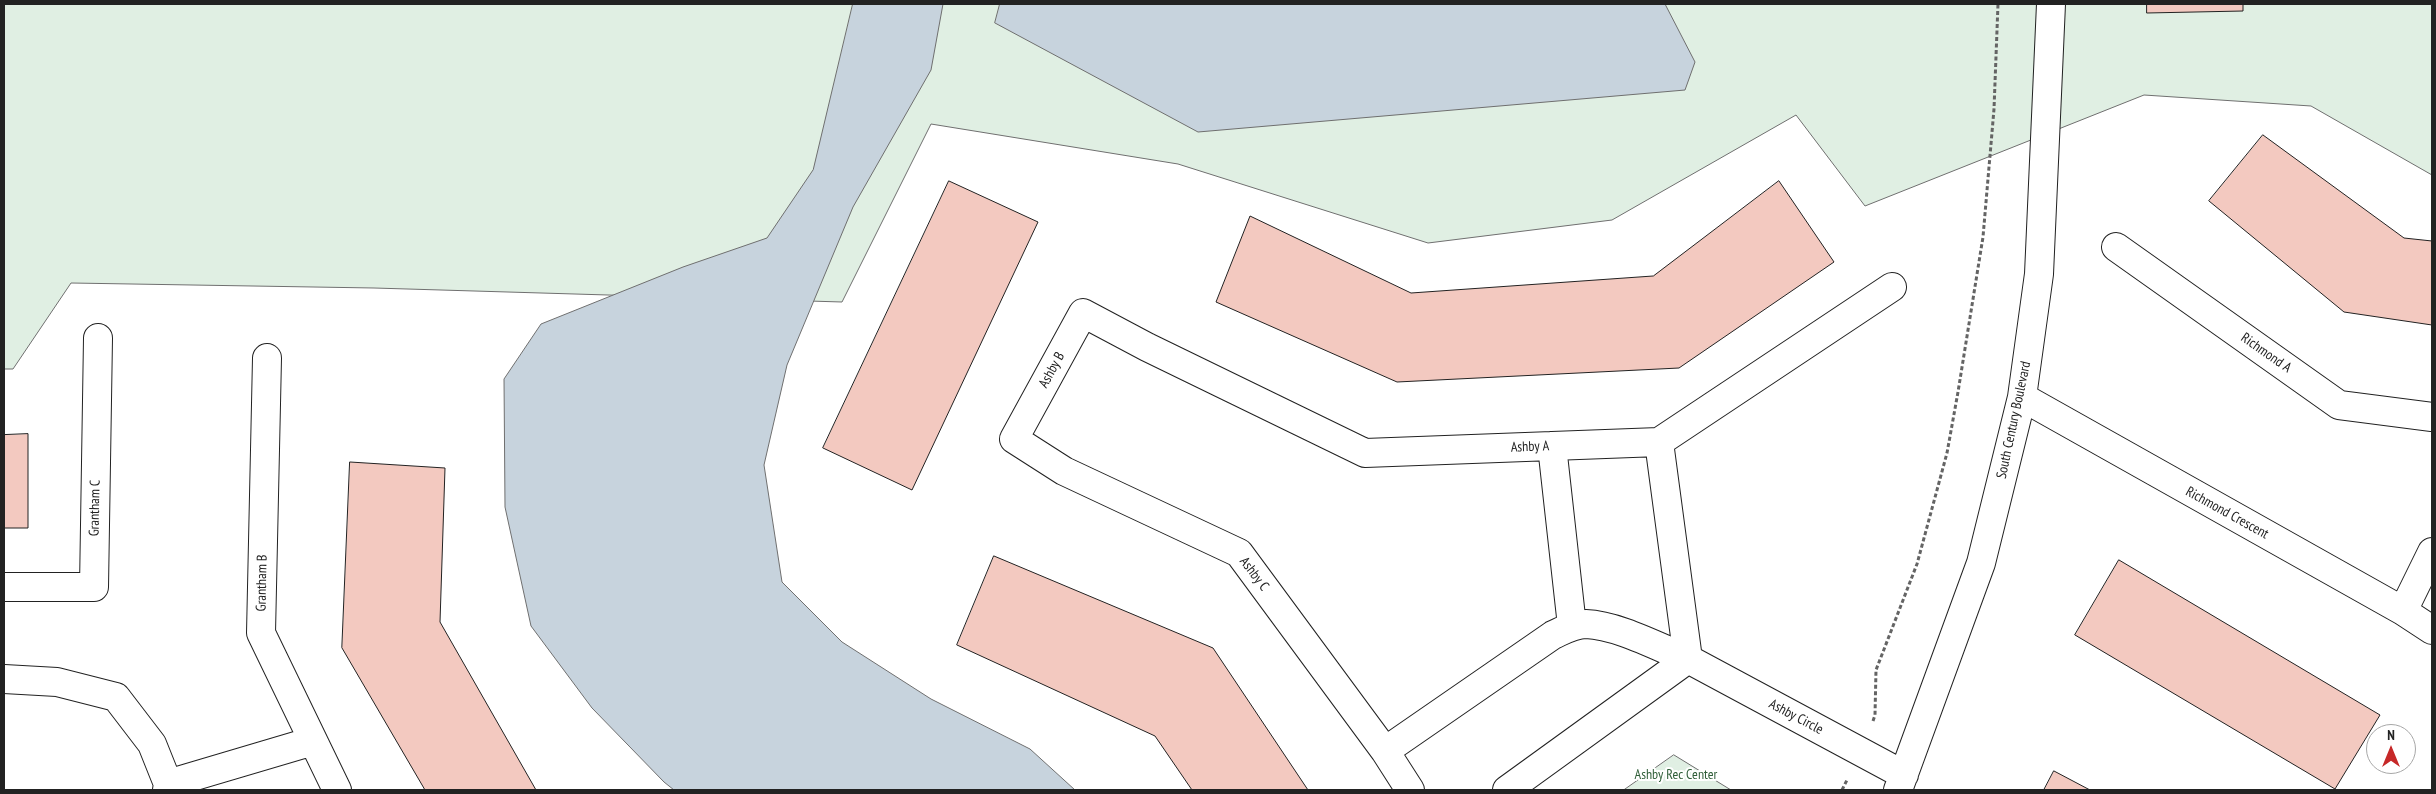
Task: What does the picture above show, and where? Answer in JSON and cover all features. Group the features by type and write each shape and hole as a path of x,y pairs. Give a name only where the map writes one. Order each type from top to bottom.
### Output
{"street":[{"name":"South Century Boulevard","path":"1901,783 1981,563 2022,397 2039,274 2050,4"},
{"name":"Richmond A","path":"2116,247 2339,405 2432,417"},
{"path":"1507,790 1688,659 1659,442 1892,287"},
{"name":"Ashby B","path":"1064,470 1014,439 1083,313 1147,347"},
{"name":"Grantham C","path":"4,587 94,587 98,338"},
{"name":"Ashby A","path":"1147,347 1365,453 1659,442"},
{"name":"Grantham B","path":"267,358 261,633 336,790"},
{"name":"Richmond Crescent","path":"2022,397 2403,611 2432,630"},
{"path":"1410,790 1385,751 1553,635 1572,626 1552,446"},
{"name":"Ashby C","path":"1064,470 1239,553 1385,751"},
{"path":"2403,611 2432,552"},
{"name":"Ashby Circle","path":"1572,626 1586,624 1615,630 1688,659 1901,783"},
{"path":"4,679 57,682 116,697 152,744 168,787 313,741"}],"path":[{"path":"1875,715 1876,670 1917,564 1946,453 1958,392 1983,237 1994,109 1998,4"}],"green space":[{"path":"4,4 2432,4 2432,175 2311,106 2144,95 1865,206 1796,115 1612,220 1428,243 1178,164 931,124 842,302 374,288 71,283 13,369 4,369"},
{"name":"Ashby Rec Center","path":"1674,755 1731,790 1624,790"}],"shaded area":[{"path":"853,4 943,4 931,70 853,207 787,365 764,465 782,582 842,642 931,699 1030,749 1075,790 674,790 592,708 531,626 505,507 504,379 541,324 683,267 767,238 813,170"},
{"path":"1000,4 1665,4 1695,62 1685,90 1198,132 995,23"}],"building":[{"path":"2147,4 2243,4 2243,11 2147,13"},
{"path":"2263,135 2404,238 2432,241 2432,325 2344,312 2209,201"},
{"path":"949,181 1038,222 912,490 823,448"},
{"path":"1779,181 1834,262 1679,368 1397,382 1216,302 1250,216 1411,293 1653,276"},
{"path":"28,434 28,528 4,528 4,435"},
{"path":"350,462 445,468 440,622 536,790 425,790 342,648"},
{"path":"994,556 1213,648 1308,790 1192,790 1155,736 957,645"},
{"path":"2119,560 2380,715 2375,724 2366,724 2366,738 2335,789 2075,635"},
{"path":"2054,771 2090,790 2044,790"}]}
